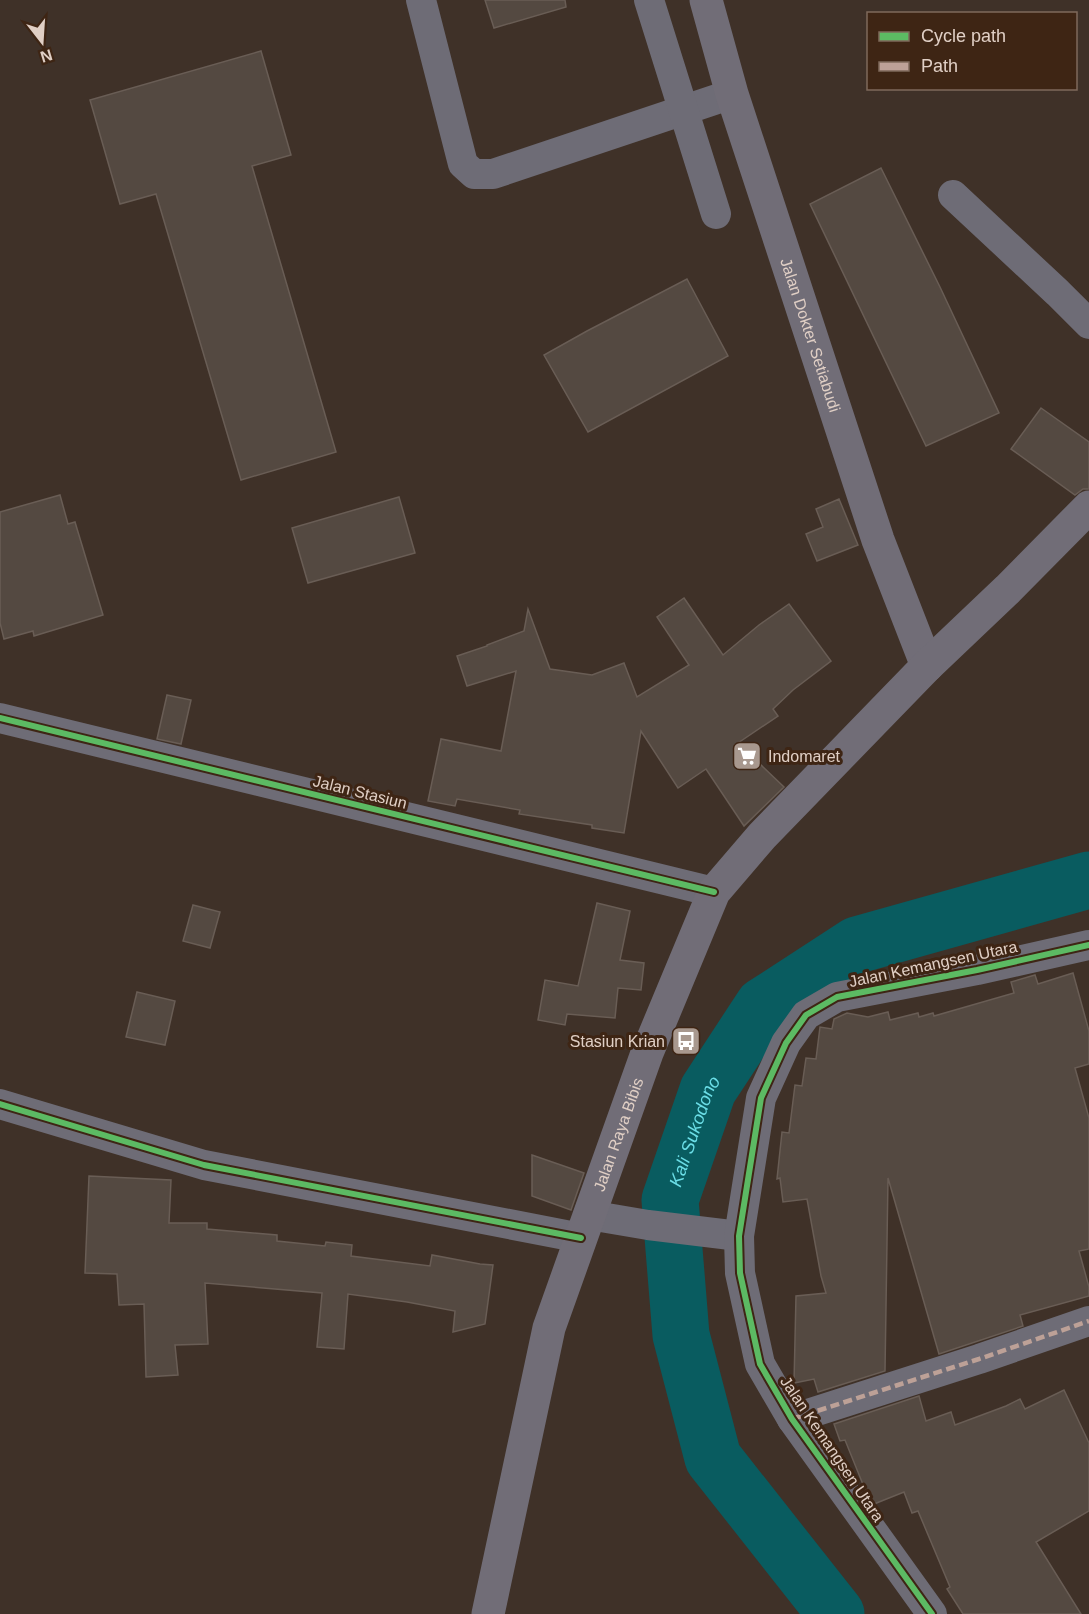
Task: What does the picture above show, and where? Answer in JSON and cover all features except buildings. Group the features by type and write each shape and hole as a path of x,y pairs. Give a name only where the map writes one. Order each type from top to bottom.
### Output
{"main road":[{"name":"Jalan Dokter Setiabudi","path":"706,0 732,94 878,540 927,666"},
{"name":"Jalan Raya Bibis","path":"488,1614 549,1328 647,1053 714,892 762,836 927,666 1089,507"}],"street":[{"path":"421,0 462,164 474,174 493,174 732,94"},
{"path":"649,0 716,214"},
{"path":"953,195 1089,324"},
{"name":"Jalan Stasiun","path":"0,718 714,892"},
{"name":"Jalan Kemangsen Utara","path":"932,1614 792,1419 760,1364 731,1235 761,1098 786,1043 806,1015 837,998 1089,945"},
{"path":"0,1104 204,1165 585,1227 648,1225 731,1235"},
{"path":"792,1419 1089,1321"}],"waterway":[{"name":"Kali Sukodono","path":"836,1614 713,1458 681,1335 670,1200 708,1090 763,1006 857,945 1089,880"}],"marked path":[{"path":"792,1419 1089,1321"}],"cycle path":[{"path":"0,718 714,892"},
{"path":"932,1614 792,1419 760,1364 740,1273 739,1236 761,1098 786,1043 806,1015 837,997 977,970 1089,945"},
{"path":"0,1104 204,1165 581,1238"}],"place":[{"name":"Indomaret","path":"747,756"},
{"name":"Stasiun Krian","path":"686,1041"}]}
